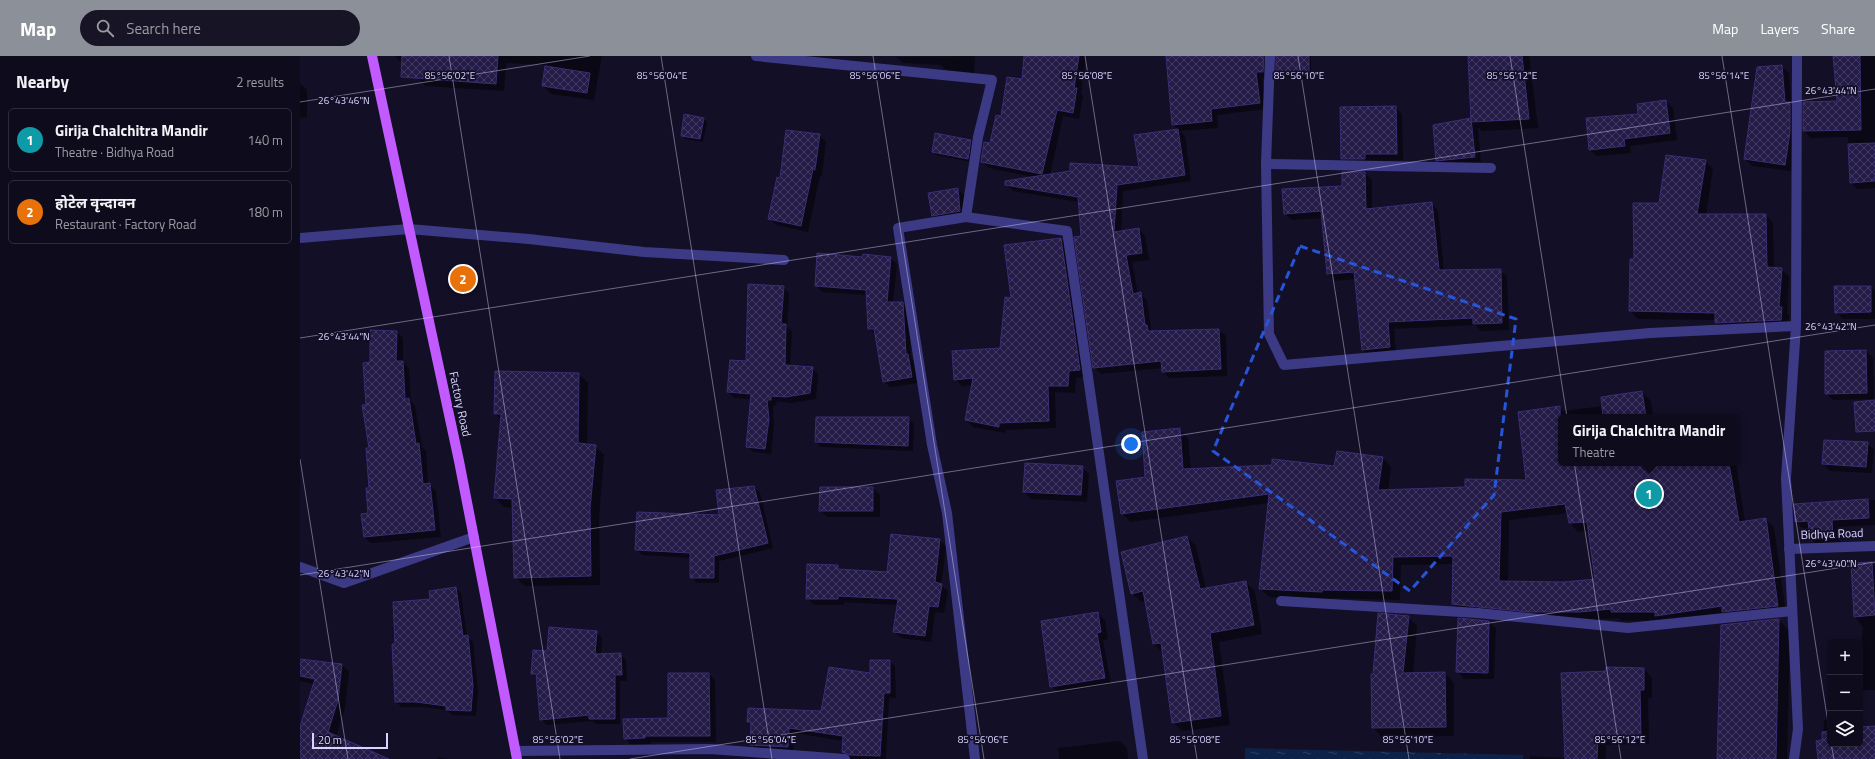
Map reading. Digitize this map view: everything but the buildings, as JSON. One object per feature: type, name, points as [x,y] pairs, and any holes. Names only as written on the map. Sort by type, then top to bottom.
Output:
[{"type":"main road","name":"Factory Road","points":[[372,56],[474,537],[517,755]]},
{"type":"street","points":[[756,56],[992,80],[978,137],[966,217]]},
{"type":"street","points":[[1270,56],[1266,164],[1270,334],[1284,365],[1650,333],[1796,326]]},
{"type":"street","points":[[1794,759],[1798,729],[1786,478],[1796,326],[1797,56]]},
{"type":"street","points":[[1266,164],[1491,168]]},
{"type":"street","points":[[975,759],[948,513],[932,445],[898,228],[966,217],[1067,231],[1143,759]]},
{"type":"street","points":[[300,238],[409,229],[529,239],[644,252],[784,260]]},
{"type":"street","points":[[300,567],[344,583],[474,537]]},
{"type":"street","name":"Bidhya Road","points":[[1789,549],[1875,546]]},
{"type":"street","points":[[1281,601],[1478,613],[1628,628],[1792,612]]},
{"type":"street","points":[[517,755],[710,749],[845,759]]},
{"type":"highlighted area","points":[[1300,246],[1516,319],[1494,495],[1410,591],[1213,451]]},
{"type":"water","points":[[1245,748],[1523,755],[1523,759],[1245,759]]},
{"type":"place","name":"होटेल वृन्दावन","points":[[463,279]]},
{"type":"place","name":"Girija Chalchitra Mandir","points":[[1649,494]]}]
